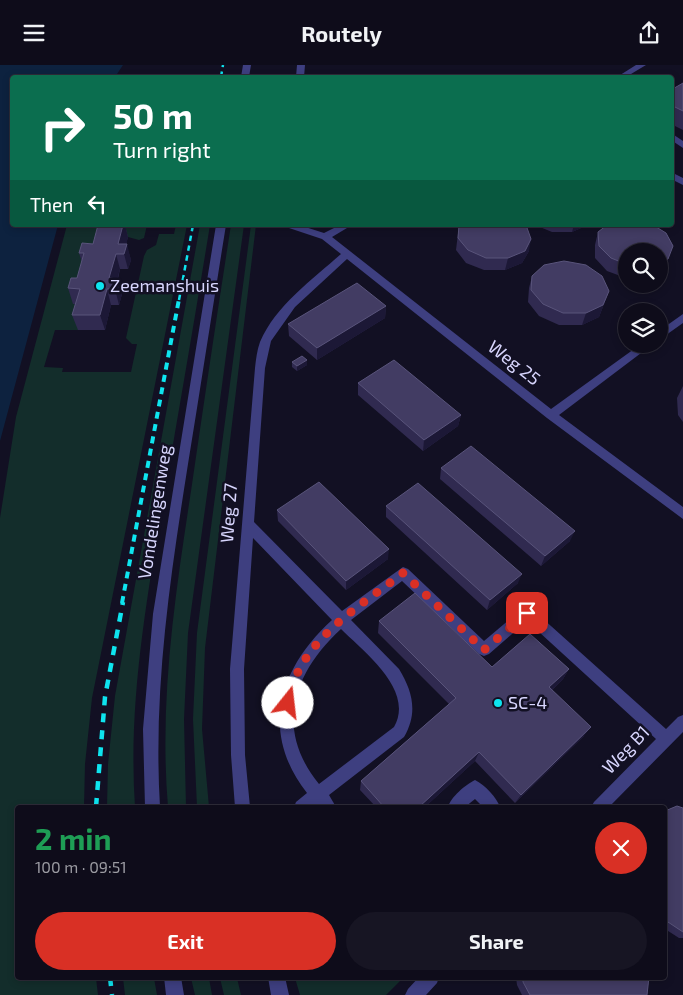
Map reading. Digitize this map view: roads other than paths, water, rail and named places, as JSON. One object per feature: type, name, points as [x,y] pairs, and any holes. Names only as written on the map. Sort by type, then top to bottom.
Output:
[{"type":"street","points":[[624,75],[642,65]]},
{"type":"street","name":"Vondelingenweg","points":[[152,805],[149,739],[155,644],[221,227]]},
{"type":"street","name":"Weg 25","points":[[295,227],[325,237],[551,415],[683,514]]},
{"type":"street","points":[[325,237],[344,227]]},
{"type":"street","name":"Weg 27","points":[[242,805],[238,755],[237,669],[260,368],[265,343],[274,326],[287,311],[347,254]]},
{"type":"street","points":[[668,329],[683,318]]},
{"type":"street","points":[[551,415],[636,353]]},
{"type":"street","points":[[248,524],[394,674],[404,694],[405,724],[399,732],[304,805]]},
{"type":"street","points":[[327,805],[300,771],[288,743],[286,715],[290,690],[300,666],[326,632],[403,573],[484,650],[527,613],[666,739]]},
{"type":"street","name":"Weg B1","points":[[600,805],[683,721]]},
{"type":"street","points":[[457,805],[475,788],[491,805]]},
{"type":"street","points":[[172,980],[175,995]]},
{"type":"street","points":[[277,980],[280,995]]},
{"type":"street","points":[[414,995],[428,980]]},
{"type":"water","points":[[0,65],[123,65],[116,75],[10,75],[10,227],[57,227],[0,441]]},
{"type":"railway","points":[[221,75],[223,65]]},
{"type":"railway","points":[[179,300],[193,227]]},
{"type":"railway","points":[[122,603],[179,299]]},
{"type":"railway","points":[[96,805],[105,697],[123,602]]},
{"type":"railway","points":[[110,980],[112,995]]},
{"type":"place","name":"Zeemanshuis","points":[[100,286]]},
{"type":"place","name":"SC-4","points":[[498,703]]}]
